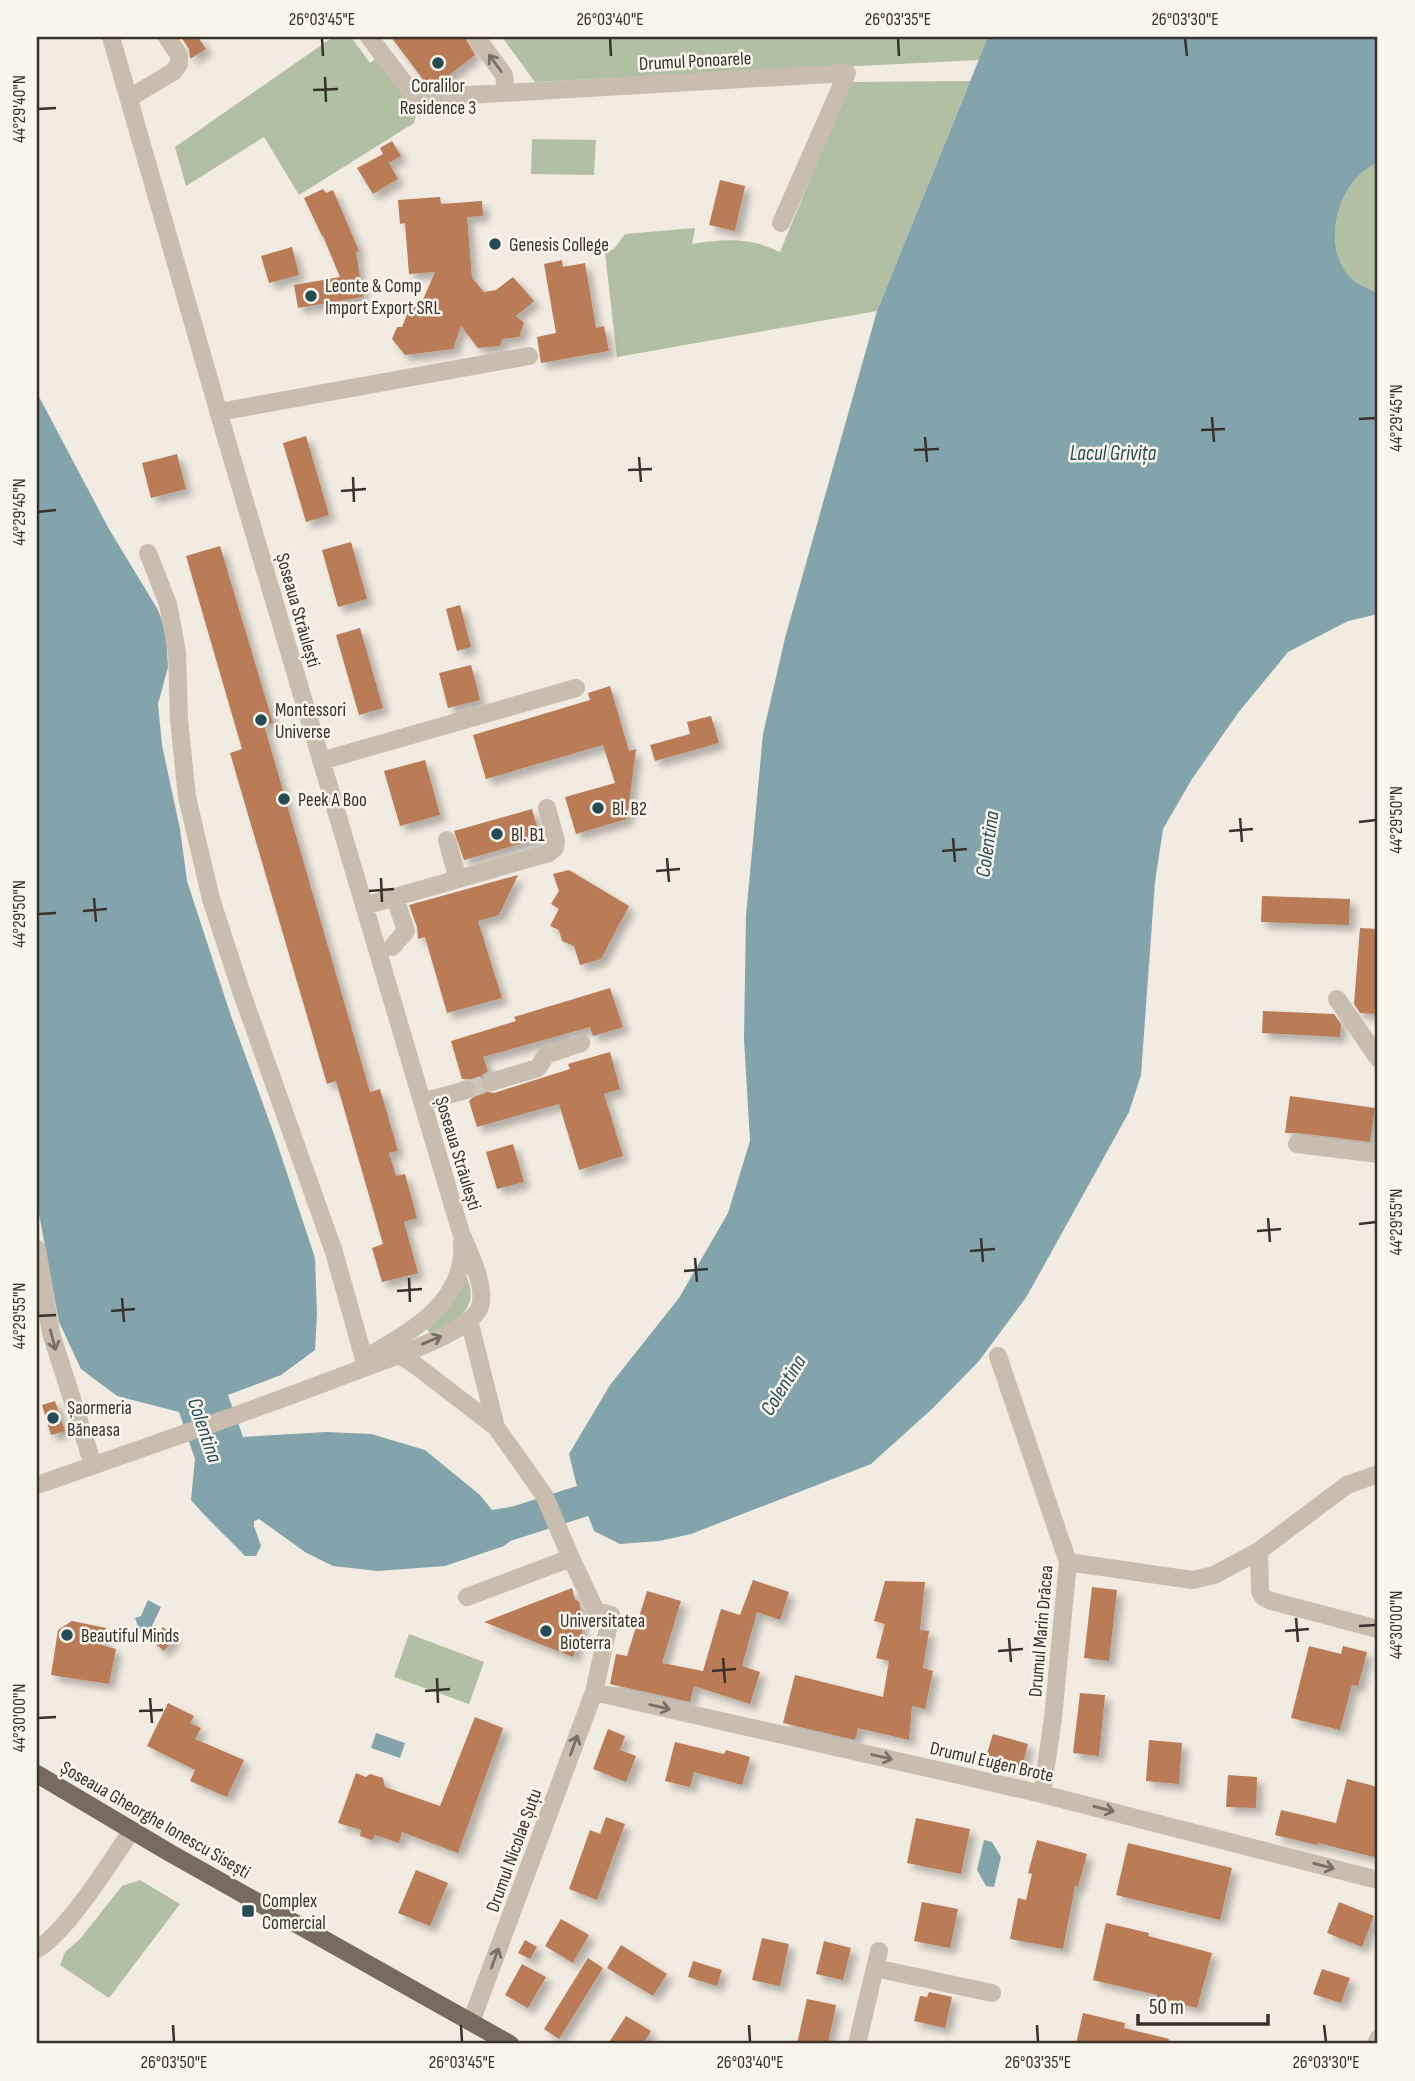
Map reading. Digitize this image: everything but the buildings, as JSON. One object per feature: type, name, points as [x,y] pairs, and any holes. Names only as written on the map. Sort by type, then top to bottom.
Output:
[{"type":"main road","name":"Șoseaua Gheorghe Ionescu Sisești","points":[[37,1774],[510,2044]]},
{"type":"street","name":"Șoseaua Străulești","points":[[111,37],[461,1233]]},
{"type":"street","points":[[129,98],[173,72],[179,64],[178,55],[167,37]]},
{"type":"street","name":"Drumul Ponoarele","points":[[369,37],[416,98],[506,92],[662,91],[847,73],[781,223]]},
{"type":"street","points":[[476,37],[504,75],[506,92]]},
{"type":"street","points":[[219,412],[529,356]]},
{"type":"street","points":[[148,553],[169,604],[177,652],[187,797],[211,898],[240,991],[334,1252],[364,1359]]},
{"type":"street","points":[[321,761],[576,688]]},
{"type":"street","points":[[364,906],[549,853],[555,848],[556,841],[547,808]]},
{"type":"street","points":[[447,840],[458,879]]},
{"type":"street","points":[[392,947],[406,931],[398,907]]},
{"type":"street","points":[[1338,999],[1378,1058]]},
{"type":"street","points":[[491,1082],[538,1068],[546,1055],[581,1043]]},
{"type":"street","points":[[422,1102],[466,1090]]},
{"type":"street","points":[[1297,1144],[1378,1154]]},
{"type":"street","points":[[323,1383],[429,1318],[454,1285],[461,1268],[461,1233]]},
{"type":"street","points":[[37,1485],[263,1406],[455,1330],[479,1310],[481,1291],[461,1233]]},
{"type":"street","points":[[37,1249],[51,1333],[93,1465]]},
{"type":"street","points":[[469,1320],[496,1427]]},
{"type":"street","points":[[398,1354],[496,1427],[544,1495],[571,1558],[467,1597]]},
{"type":"street","name":"Drumul Marin Drăcea","points":[[998,1356],[1068,1562],[1053,1718],[1042,1794]]},
{"type":"street","points":[[1068,1562],[1192,1580],[1214,1575],[1259,1551],[1347,1485],[1378,1474]]},
{"type":"street","points":[[1259,1551],[1260,1591],[1263,1597],[1378,1629]]},
{"type":"street","name":"Drumul Nicolae Șuțu","points":[[471,2022],[594,1692],[611,1615],[596,1611],[571,1558]]},
{"type":"street","name":"Drumul Eugen Brote","points":[[594,1692],[1042,1794],[1378,1880]]},
{"type":"street","points":[[37,1949],[47,1944],[62,1927],[132,1830]]},
{"type":"street","points":[[857,2044],[877,1960],[992,1993]]},
{"type":"street","points":[[1376,2044],[1378,2039]]},
{"type":"green space","points":[[333,37],[351,37],[370,63],[377,58],[417,110],[414,123],[299,195],[264,137],[186,186],[175,147]]},
{"type":"green space","points":[[502,37],[988,37],[979,60],[535,82]]},
{"type":"green space","points":[[970,81],[877,311],[617,357],[605,253],[614,249],[625,234],[695,228],[692,244],[737,241],[758,244],[780,252],[850,82]]},
{"type":"green space","points":[[532,139],[596,140],[594,175],[531,174]]},
{"type":"green space","points":[[1378,163],[1378,293],[1350,277],[1341,264],[1335,231],[1344,197],[1364,171]]},
{"type":"green space","points":[[466,1276],[471,1297],[468,1306],[457,1319],[430,1334],[426,1327],[458,1291]]},
{"type":"green space","points":[[409,1634],[484,1662],[469,1704],[394,1677]]},
{"type":"green space","points":[[140,1880],[180,1904],[109,1998],[60,1965],[65,1952],[80,1939],[122,1886]]},
{"type":"water","name":"Lacul Grivița","points":[[988,37],[1378,37],[1378,163],[1364,171],[1344,197],[1335,231],[1341,264],[1350,277],[1378,293],[1378,614],[1348,621],[1288,652],[1238,713],[1192,779],[1163,829],[1155,882],[1141,1075],[1129,1112],[1027,1296],[979,1361],[933,1408],[871,1464],[691,1534],[659,1541],[620,1544],[594,1531],[576,1483],[569,1454],[610,1385],[679,1298],[728,1213],[750,1141],[744,1039],[746,916],[763,734],[785,638],[877,311]]},
{"type":"water","points":[[37,393],[109,529],[158,610],[166,632],[168,667],[158,704],[162,745],[180,829],[187,881],[315,1258],[315,1350],[281,1375],[228,1395],[243,1437],[326,1432],[371,1434],[425,1450],[480,1495],[492,1510],[528,1504],[532,1524],[504,1546],[445,1566],[378,1571],[333,1566],[305,1552],[259,1519],[254,1521],[254,1526],[261,1546],[256,1556],[245,1556],[191,1500],[195,1459],[179,1412],[117,1396],[81,1369],[59,1322],[37,1203]]},
{"type":"water","points":[[148,1600],[161,1607],[151,1628],[140,1632],[135,1618],[141,1616]]},
{"type":"water","points":[[376,1733],[405,1743],[400,1758],[371,1748]]},
{"type":"water","points":[[984,1840],[992,1842],[1001,1857],[994,1887],[986,1886],[977,1870]]},
{"type":"waterway","name":"Colentina","points":[[489,1531],[623,1488]]},
{"type":"tunnel","points":[[466,1090],[491,1082]]},
{"type":"place","name":"Coralilor Residence 3","points":[[438,63]]},
{"type":"place","name":"Genesis College","points":[[495,244]]},
{"type":"place","name":"Leonte & Comp Import Export SRL","points":[[311,296]]},
{"type":"place","name":"Montessori Universe","points":[[261,720]]},
{"type":"place","name":"Peek A Boo","points":[[284,799]]},
{"type":"place","name":"Bl. B2","points":[[598,808]]},
{"type":"place","name":"Bl. B1","points":[[497,834]]},
{"type":"place","name":"Șaormeria Băneasa","points":[[53,1418]]},
{"type":"place","name":"Universitatea Bioterra","points":[[546,1631]]},
{"type":"place","name":"Beautiful Minds","points":[[67,1635]]},
{"type":"place","name":"Complex Comercial","points":[[248,1911]]}]
